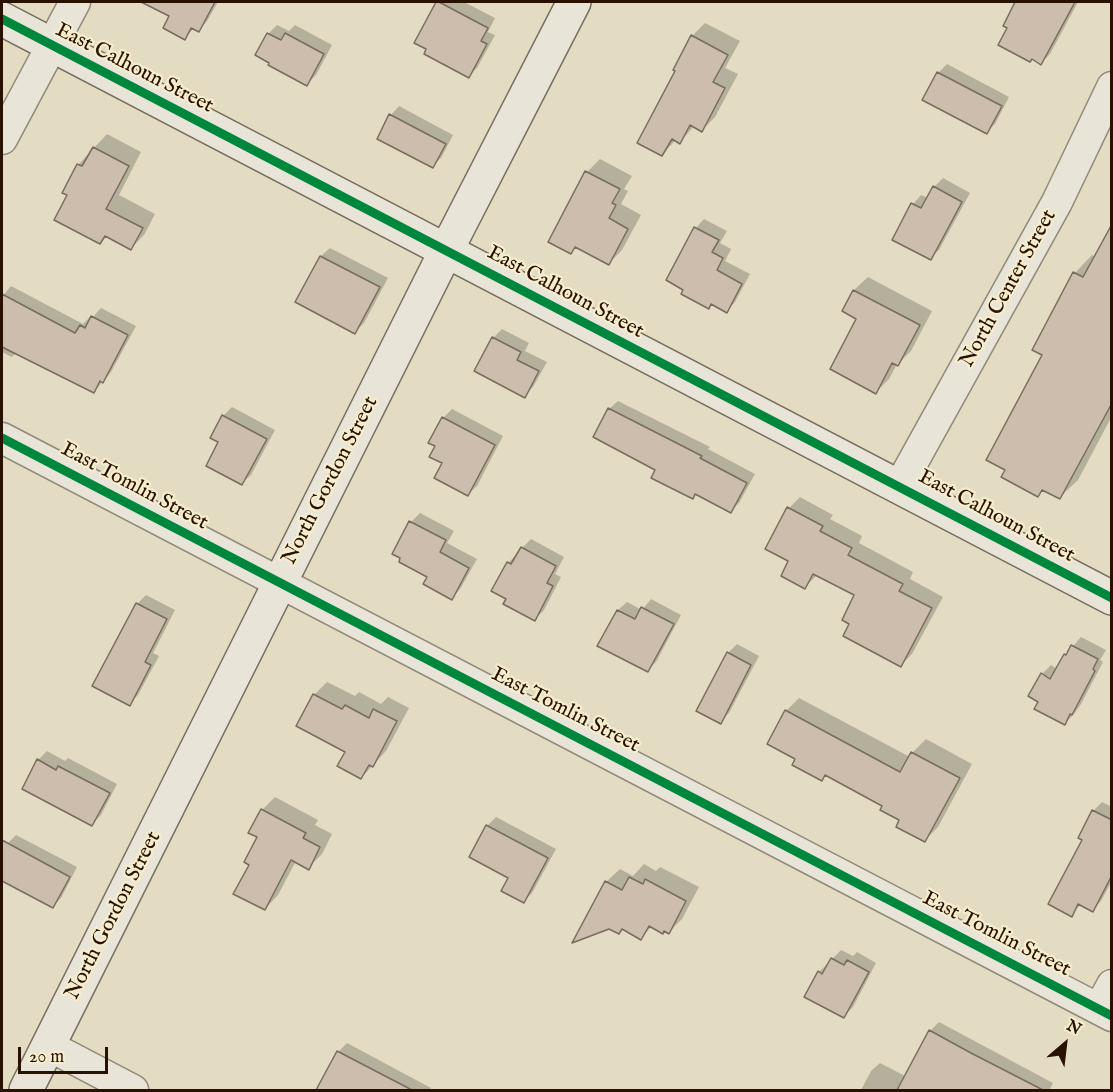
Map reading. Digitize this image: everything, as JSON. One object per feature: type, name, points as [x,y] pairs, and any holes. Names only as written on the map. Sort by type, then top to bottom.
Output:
[{"type":"street","points":[[2,140],[75,2]]},
{"type":"street","name":"North Gordon Street","points":[[26,1090],[446,251],[574,2]]},
{"type":"street","name":"East Calhoun Street","points":[[2,20],[1112,598]]},
{"type":"street","name":"North Center Street","points":[[899,488],[1057,202],[1112,87]]},
{"type":"street","name":"East Tomlin Street","points":[[2,438],[280,584],[1107,1003]]},
{"type":"street","points":[[49,1046],[134,1090]]},
{"type":"building","points":[[141,2],[215,2],[199,32],[191,28],[185,40],[163,28],[169,16]]},
{"type":"building","points":[[436,2],[488,28],[481,41],[487,44],[469,78],[424,54],[426,49],[414,43]]},
{"type":"building","points":[[1015,2],[1075,2],[1041,65],[1032,59],[1030,62],[998,45],[1007,28],[1003,26]]},
{"type":"building","points":[[267,33],[281,40],[285,33],[324,54],[307,86],[268,65],[269,63],[255,55]]},
{"type":"building","points":[[691,35],[728,55],[713,82],[725,88],[702,132],[690,125],[680,144],[672,139],[662,156],[637,143]]},
{"type":"building","points":[[937,72],[1002,106],[987,134],[922,100]]},
{"type":"building","points":[[389,114],[446,144],[433,168],[377,139]]},
{"type":"building","points":[[93,147],[129,166],[106,209],[143,228],[131,250],[105,236],[100,244],[54,220],[67,195],[62,193],[77,164],[82,166]]},
{"type":"building","points":[[585,171],[620,189],[612,203],[616,205],[609,218],[628,229],[609,265],[575,247],[571,254],[548,242]]},
{"type":"building","points":[[933,186],[962,202],[931,260],[892,240],[911,203],[921,208]]},
{"type":"building","points":[[1112,224],[1112,403],[1060,499],[1042,490],[1038,497],[1001,477],[1005,470],[986,460],[1042,355],[1032,350],[1073,272],[1083,277]]},
{"type":"building","points":[[694,227],[719,240],[712,252],[723,258],[717,270],[742,284],[727,313],[711,304],[709,309],[681,294],[683,290],[666,280]]},
{"type":"building","points":[[320,256],[380,287],[355,334],[295,302]]},
{"type":"building","points":[[853,290],[920,325],[898,366],[892,363],[876,394],[830,369],[856,319],[842,311]]},
{"type":"building","points":[[2,294],[75,333],[80,325],[85,328],[91,316],[128,335],[103,383],[100,381],[94,393],[2,347]]},
{"type":"building","points":[[492,337],[521,352],[517,360],[539,371],[525,398],[474,371]]},
{"type":"building","points":[[608,408],[702,456],[700,458],[747,483],[731,513],[695,494],[693,499],[651,478],[655,470],[593,437]]},
{"type":"building","points":[[222,415],[267,439],[242,485],[206,466],[218,442],[210,438]]},
{"type":"building","points":[[442,417],[495,445],[468,496],[434,478],[442,463],[429,457],[435,446],[428,443]]},
{"type":"building","points":[[787,507],[823,526],[820,531],[852,548],[848,555],[903,584],[899,591],[932,608],[901,667],[843,636],[849,624],[842,620],[854,595],[813,574],[805,589],[781,576],[788,561],[765,549]]},
{"type":"building","points":[[409,521],[446,540],[440,552],[469,568],[452,600],[423,584],[427,577],[399,562],[400,558],[392,554]]},
{"type":"building","points":[[521,547],[556,566],[547,583],[553,586],[535,621],[503,604],[506,599],[491,591],[507,562],[511,564]]},
{"type":"building","points":[[136,603],[167,619],[145,662],[151,665],[130,706],[92,686]]},
{"type":"building","points":[[641,607],[674,624],[648,672],[597,646],[617,610],[635,619]]},
{"type":"building","points":[[1071,645],[1098,659],[1093,669],[1095,671],[1065,725],[1034,709],[1038,702],[1028,696],[1041,673],[1050,679]]},
{"type":"building","points":[[727,652],[751,665],[721,724],[696,711]]},
{"type":"building","points":[[313,694],[342,709],[345,705],[369,718],[373,709],[397,721],[373,767],[369,765],[361,779],[337,766],[345,752],[296,726]]},
{"type":"building","points":[[785,710],[900,772],[911,752],[960,778],[925,842],[896,827],[899,820],[880,810],[882,806],[825,775],[822,781],[792,765],[795,759],[767,744]]},
{"type":"building","points":[[37,759],[56,770],[58,766],[110,793],[92,826],[22,789]]},
{"type":"building","points":[[261,809],[306,833],[303,838],[320,847],[309,870],[291,860],[265,910],[233,894],[249,865],[244,862],[257,837],[248,833]]},
{"type":"building","points":[[1092,810],[1112,820],[1112,875],[1093,912],[1078,904],[1072,917],[1048,904],[1082,840],[1078,838]]},
{"type":"building","points":[[486,825],[548,858],[524,903],[501,891],[508,878],[469,857]]},
{"type":"building","points":[[2,840],[70,877],[53,908],[2,881]]},
{"type":"building","points":[[629,877],[643,884],[645,879],[686,901],[669,934],[664,931],[663,934],[649,926],[641,940],[622,929],[619,934],[609,929],[572,943],[605,881],[622,890]]},
{"type":"building","points":[[831,958],[844,965],[847,960],[869,972],[844,1018],[804,997],[818,971],[822,974]]},
{"type":"building","points":[[929,1030],[971,1053],[1043,1090],[897,1090]]},
{"type":"building","points":[[337,1051],[412,1090],[316,1090]]},
{"type":"cycle path","points":[[2,19],[1112,598]]},
{"type":"cycle path","points":[[2,438],[1112,1016]]}]
